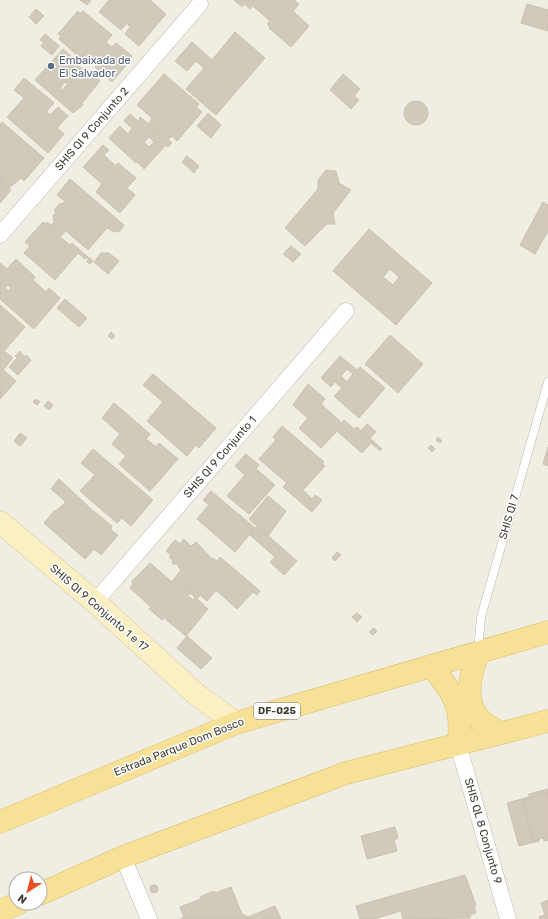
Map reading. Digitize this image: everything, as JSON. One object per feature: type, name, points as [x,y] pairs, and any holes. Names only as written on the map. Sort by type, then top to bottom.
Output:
[{"type":"main road","name":"Estrada Parque Dom Bosco","points":[[0,822],[206,734],[236,723],[548,632]]},
{"type":"main road","points":[[478,653],[470,681],[471,702],[477,717],[499,732]]},
{"type":"main road","points":[[431,666],[450,689],[455,700],[460,723],[458,744]]},
{"type":"main road","points":[[48,890],[123,857],[346,773],[499,732],[548,721]]},
{"type":"street","name":"SHIS QI 9 Conjunto 2","points":[[0,235],[200,4]]},
{"type":"street","name":"SHIS QI 9 Conjunto 1","points":[[95,602],[346,311]]},
{"type":"street","name":"SHIS QI 9 Conjunto 1 e 17","points":[[0,522],[95,602],[197,695],[236,723]]},
{"type":"street","name":"SHIS QI 9 Conjunto 1 e 17","points":[[197,695],[204,712],[206,734]]},
{"type":"street","name":"SHIS QL 8 Conjunto 9","points":[[458,744],[508,919]]},
{"type":"street","points":[[123,857],[149,919]]},
{"type":"lane","name":"SHIS QI 7","points":[[478,653],[481,617],[548,382]]},
{"type":"building","points":[[80,0],[91,0],[87,5]]},
{"type":"building","points":[[109,0],[150,0],[166,14],[139,46],[125,34],[130,27],[127,23],[121,30],[99,12]]},
{"type":"building","points":[[234,0],[294,0],[299,4],[293,11],[309,26],[291,47],[269,28],[270,27],[267,24],[270,21],[253,6],[250,9],[244,4],[242,7]]},
{"type":"building","points":[[527,4],[548,10],[548,31],[521,23]]},
{"type":"building","points":[[36,9],[44,16],[36,24],[29,17]]},
{"type":"building","points":[[78,11],[80,14],[83,11],[112,35],[106,42],[112,47],[116,43],[132,56],[128,61],[129,62],[112,82],[95,67],[99,62],[96,59],[93,57],[87,64],[59,39],[61,36],[58,34]]},
{"type":"building","points":[[235,32],[265,58],[216,115],[186,89],[204,68],[196,61],[187,71],[175,61],[192,42],[212,60]]},
{"type":"building","points":[[45,34],[59,46],[52,55],[41,46],[44,42],[40,40]]},
{"type":"building","points":[[63,49],[71,56],[69,58],[83,70],[85,68],[100,81],[82,103],[83,105],[73,113],[35,80]],"holes":[[[65,82],[68,84],[62,90],[60,88]]]},
{"type":"building","points":[[164,74],[199,104],[196,107],[202,112],[177,141],[172,136],[168,140],[149,123],[152,118],[137,105]]},
{"type":"building","points":[[343,74],[360,89],[354,96],[359,100],[351,109],[330,90]]},
{"type":"building","points":[[24,78],[54,103],[46,112],[50,115],[58,107],[68,116],[57,128],[64,134],[48,153],[7,117],[24,98],[14,90]]},
{"type":"building","points":[[416,101],[424,105],[428,113],[424,121],[416,125],[408,121],[404,113],[408,105]]},
{"type":"building","points":[[208,113],[221,125],[211,138],[197,126]]},
{"type":"building","points":[[130,114],[139,122],[140,117],[172,143],[168,147],[166,145],[144,169],[109,138],[120,126],[128,134],[132,128],[124,121]],"holes":[[[149,137],[154,142],[149,147],[144,142]]]},
{"type":"building","points":[[2,122],[44,158],[24,181],[21,178],[9,188],[0,181],[0,125]]},
{"type":"building","points":[[103,145],[109,150],[104,155],[116,166],[118,163],[136,178],[127,188],[135,195],[120,213],[96,192],[102,184],[83,167]]},
{"type":"building","points":[[187,156],[199,166],[194,173],[182,162]]},
{"type":"building","points":[[326,170],[336,171],[339,183],[351,190],[333,213],[335,224],[327,224],[305,246],[285,228],[318,189],[318,180]]},
{"type":"building","points":[[70,179],[124,225],[120,231],[114,232],[107,228],[88,250],[66,231],[62,235],[51,225],[54,222],[53,216],[56,212],[54,210],[60,203],[62,204],[65,201],[57,195]]},
{"type":"building","points":[[1,182],[11,190],[0,203],[0,183]]},
{"type":"building","points":[[543,202],[548,205],[548,231],[535,254],[520,245]]},
{"type":"building","points":[[43,222],[45,224],[47,222],[62,235],[60,237],[70,245],[72,243],[88,257],[85,259],[78,253],[55,280],[24,253],[30,246],[25,242]]},
{"type":"building","points":[[369,229],[432,283],[396,325],[333,271]],"holes":[[[390,269],[399,277],[393,285],[383,277]]]},
{"type":"building","points":[[291,246],[301,254],[293,262],[283,254]]},
{"type":"building","points":[[101,253],[109,253],[119,261],[108,274],[94,262]]},
{"type":"building","points":[[89,257],[93,261],[90,264],[87,262]]},
{"type":"building","points":[[16,259],[35,277],[33,280],[46,292],[49,288],[60,298],[34,329],[0,299],[0,263],[7,269]],"holes":[[[8,285],[11,288],[9,291],[5,288]]]},
{"type":"building","points":[[65,299],[87,318],[79,327],[57,308]]},
{"type":"building","points":[[0,305],[25,327],[4,351],[12,357],[12,359],[3,370],[0,367]]},
{"type":"building","points":[[111,332],[115,336],[112,339],[108,336]]},
{"type":"building","points":[[390,335],[423,364],[398,393],[365,364]]},
{"type":"building","points":[[20,351],[24,357],[26,355],[31,360],[18,375],[9,367],[17,358],[15,356]]},
{"type":"building","points":[[340,356],[357,370],[360,367],[385,388],[359,418],[334,396],[342,388],[335,382],[331,387],[321,378]],"holes":[[[347,369],[353,374],[347,382],[341,376]]]},
{"type":"building","points":[[0,367],[16,381],[0,399]]},
{"type":"building","points":[[153,374],[216,428],[199,448],[196,445],[187,456],[147,421],[163,402],[143,385]]},
{"type":"building","points":[[308,384],[325,399],[321,404],[342,423],[344,420],[354,429],[357,427],[382,449],[380,451],[371,443],[362,453],[337,431],[321,448],[299,428],[308,418],[293,405]]},
{"type":"building","points":[[36,399],[40,402],[37,405],[33,402]]},
{"type":"building","points":[[48,401],[53,405],[49,410],[44,406]]},
{"type":"building","points":[[114,403],[150,434],[146,439],[156,447],[159,443],[178,459],[150,491],[119,464],[126,456],[112,444],[120,434],[102,418]]},
{"type":"building","points":[[367,424],[376,432],[370,438],[361,431]]},
{"type":"building","points":[[282,426],[324,462],[322,464],[325,466],[303,490],[312,499],[315,495],[322,500],[312,512],[283,487],[287,483],[259,459],[276,440],[273,437]]},
{"type":"building","points":[[20,433],[27,438],[20,446],[14,441]]},
{"type":"building","points":[[438,437],[442,441],[440,443],[436,440]]},
{"type":"building","points":[[431,445],[435,449],[432,452],[428,448]]},
{"type":"building","points":[[548,447],[548,466],[543,464]]},
{"type":"building","points":[[93,449],[153,500],[131,526],[122,518],[117,523],[80,491],[95,475],[81,463]]},
{"type":"building","points":[[246,454],[259,465],[256,469],[275,485],[249,514],[227,496],[245,475],[235,466]]},
{"type":"building","points":[[59,479],[112,526],[111,530],[118,535],[101,555],[94,549],[85,559],[44,523],[55,510],[56,511],[65,503],[64,500],[51,489]]},
{"type":"building","points":[[211,491],[255,528],[235,552],[197,519],[209,505],[203,500]]},
{"type":"building","points":[[268,496],[286,511],[268,536],[249,519]]},
{"type":"building","points":[[257,526],[297,561],[284,575],[270,562],[275,557],[250,535]]},
{"type":"building","points":[[184,539],[191,546],[196,542],[212,559],[213,558],[217,561],[220,557],[260,591],[257,595],[253,592],[237,609],[216,590],[207,601],[200,595],[197,599],[174,579],[181,570],[176,563],[174,565],[172,562],[173,560],[169,557],[171,555],[166,551],[175,540],[180,544]]},
{"type":"building","points":[[337,552],[341,555],[335,561],[332,558]]},
{"type":"building","points":[[150,563],[172,582],[174,579],[190,593],[188,596],[193,600],[195,597],[208,609],[186,636],[164,618],[162,620],[149,609],[151,607],[130,588],[133,584],[131,582]]},
{"type":"building","points":[[357,613],[362,617],[357,622],[352,617]]},
{"type":"building","points":[[374,628],[377,631],[373,635],[369,632]]},
{"type":"building","points":[[187,636],[212,658],[201,669],[177,648]]},
{"type":"building","points":[[548,789],[548,840],[544,841],[542,836],[538,837],[539,841],[519,846],[507,803],[529,797],[529,794]]},
{"type":"building","points":[[548,792],[548,836],[534,841],[522,800]]},
{"type":"building","points":[[395,827],[398,838],[394,840],[397,851],[367,859],[361,836]]},
{"type":"building","points":[[465,875],[476,905],[474,906],[476,913],[470,915],[470,918],[403,919],[401,911],[374,919],[360,919],[356,906]]},
{"type":"building","points":[[152,885],[156,885],[158,889],[156,893],[152,893],[150,891],[150,887]]},
{"type":"building","points":[[231,887],[242,914],[248,917],[275,906],[281,919],[180,919],[184,917],[180,907],[201,899],[200,897],[214,891],[215,893]]},
{"type":"building","points":[[548,900],[548,919],[540,919],[539,917],[545,915],[541,903]]},
{"type":"place","name":"Embaixada de El Salvador","points":[[51,66]]}]
